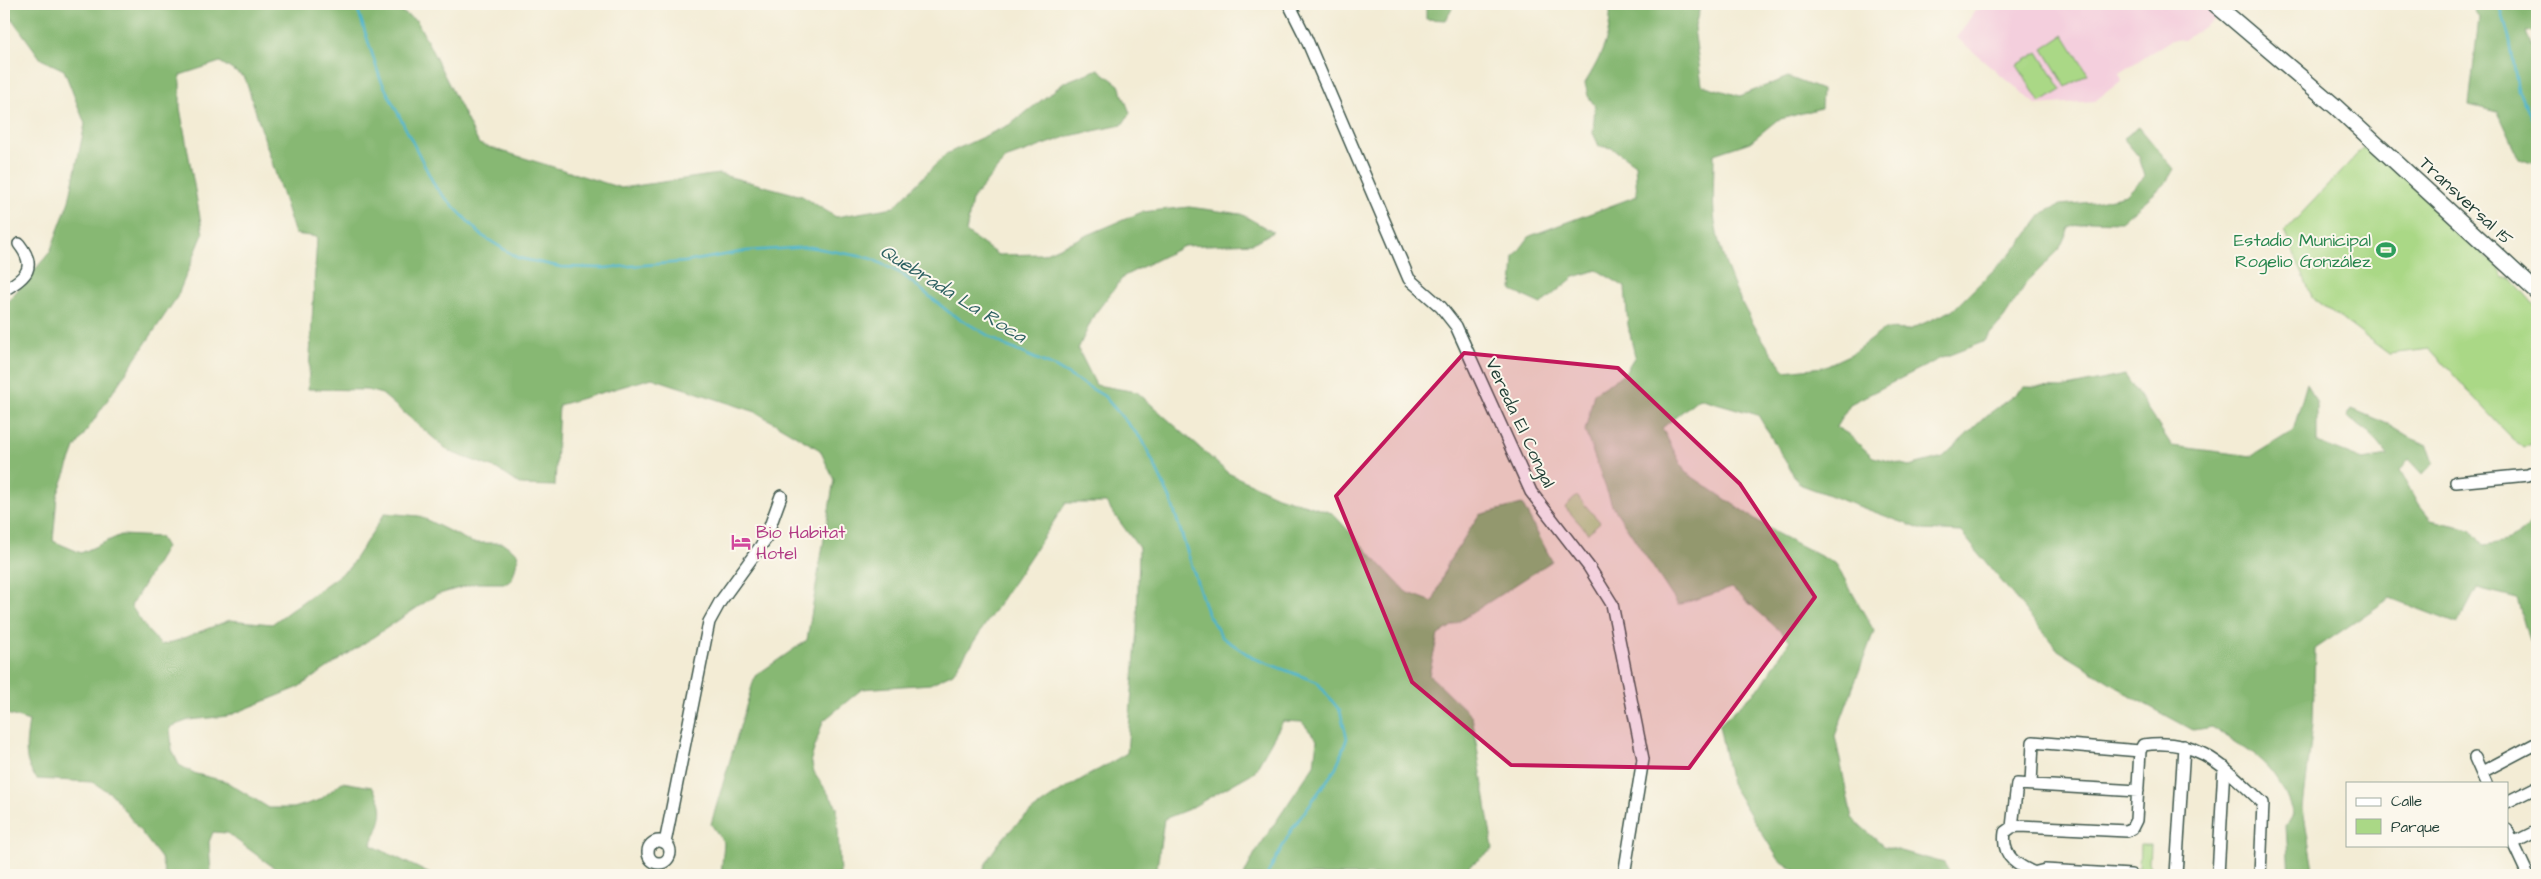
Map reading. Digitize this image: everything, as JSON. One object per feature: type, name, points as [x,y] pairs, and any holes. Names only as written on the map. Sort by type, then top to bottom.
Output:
[{"type":"main road","name":"Transversal 15","points":[[2215,4],[2231,15],[2370,137],[2537,292]]},
{"type":"street","name":"Vereda El Congal","points":[[1289,4],[1306,38],[1409,279],[1441,307],[1456,326],[1531,492],[1589,567],[1612,604],[1643,759],[1624,875]]},
{"type":"street","points":[[4,290],[26,274],[29,265],[28,255],[19,244]]},
{"type":"street","points":[[2456,482],[2528,475],[2537,471]]},
{"type":"street","points":[[665,843],[709,622],[720,602],[765,540],[781,496]]},
{"type":"street","points":[[2031,784],[2033,742],[2140,750]]},
{"type":"street","points":[[2475,758],[2484,777],[2537,743]]},
{"type":"street","points":[[2131,875],[2045,870],[2037,874],[2022,868],[2012,860],[2006,852],[2005,832],[2012,827],[2127,831],[2132,828],[2136,820],[2140,750],[2143,745],[2184,746],[2209,755],[2263,803],[2260,875]]},
{"type":"street","points":[[2176,875],[2184,746]]},
{"type":"street","points":[[2218,875],[2224,767]]},
{"type":"street","points":[[2012,827],[2015,788],[2018,784],[2138,791]]},
{"type":"street","points":[[2508,802],[2537,787]]},
{"type":"street","points":[[2513,843],[2537,831]]},
{"type":"street","points":[[2508,832],[2528,875]]},
{"type":"street","points":[[658,841],[665,843],[669,848],[670,855],[665,861],[659,863],[650,858],[649,848],[658,841]]},
{"type":"street","points":[[657,875],[659,863]]},
{"type":"street","points":[[2533,875],[2537,873]]},
{"type":"highlighted area","points":[[1464,353],[1618,368],[1740,484],[1815,597],[1689,768],[1511,765],[1412,682],[1336,496]]},
{"type":"shaded area","points":[[1990,4],[2201,4],[2220,16],[2184,40],[2171,40],[2119,73],[2122,80],[2095,101],[2037,105],[1957,38],[1974,12]]},
{"type":"green space","points":[[4,4],[388,4],[417,21],[479,144],[621,188],[719,174],[802,196],[836,217],[894,207],[946,154],[1011,124],[1065,82],[1098,69],[1119,85],[1130,113],[1122,125],[1069,136],[1005,159],[972,200],[966,232],[998,255],[1043,254],[1142,212],[1189,207],[1241,214],[1273,232],[1253,243],[1184,246],[1124,276],[1094,315],[1078,349],[1096,385],[1137,392],[1228,473],[1277,496],[1332,513],[1406,592],[1433,602],[1448,563],[1479,515],[1522,504],[1552,561],[1438,635],[1429,675],[1472,716],[1493,849],[1457,875],[1244,875],[1255,853],[1314,765],[1317,740],[1302,722],[1283,721],[1254,772],[1189,809],[1164,819],[1156,875],[981,875],[992,854],[1006,835],[1024,818],[1043,803],[1127,753],[1137,629],[1139,548],[1106,503],[1066,503],[953,673],[930,684],[862,689],[823,721],[811,759],[814,772],[837,807],[840,875],[721,875],[724,843],[711,824],[755,676],[807,640],[834,480],[820,450],[756,412],[652,378],[559,405],[555,486],[521,485],[497,469],[450,452],[382,394],[367,390],[308,389],[317,237],[295,234],[245,78],[220,62],[180,75],[180,108],[203,234],[177,297],[75,448],[57,496],[53,541],[81,553],[121,535],[160,537],[166,547],[131,606],[148,631],[161,645],[230,620],[272,624],[349,568],[385,513],[419,516],[473,543],[503,543],[517,553],[518,558],[512,579],[507,583],[476,583],[436,595],[297,688],[228,716],[189,720],[170,727],[172,750],[179,765],[196,774],[225,781],[269,808],[294,808],[320,800],[342,782],[372,787],[382,809],[380,822],[371,845],[432,875],[284,875],[227,833],[213,832],[209,842],[211,875],[165,875],[161,858],[112,794],[92,782],[37,779],[29,766],[26,752],[29,721],[4,713],[4,306],[50,252],[69,201],[85,124],[64,70],[41,59],[4,8]]},
{"type":"green space","points":[[1426,4],[1454,4],[1446,20],[1426,19]]},
{"type":"green space","points":[[1610,4],[1701,4],[1694,29],[1702,85],[1740,96],[1788,77],[1822,90],[1821,108],[1777,120],[1750,142],[1714,154],[1714,215],[1719,244],[1725,263],[1741,301],[1761,337],[1785,371],[1823,367],[1851,354],[1885,329],[1909,330],[1953,310],[2021,243],[2043,213],[2060,205],[2094,202],[2126,195],[2145,176],[2139,157],[2123,138],[2139,127],[2174,169],[2165,184],[2121,222],[2088,221],[2069,228],[2059,250],[2027,282],[2004,318],[1983,342],[1939,359],[1850,404],[1836,427],[1848,434],[1873,457],[1909,466],[1943,457],[1986,416],[2025,387],[2062,388],[2125,375],[2172,446],[2252,456],[2293,431],[2307,383],[2317,404],[2317,442],[2363,460],[2388,456],[2368,432],[2347,417],[2352,409],[2390,425],[2413,439],[2428,445],[2434,462],[2423,474],[2409,459],[2400,471],[2418,504],[2431,520],[2470,529],[2483,545],[2515,537],[2526,528],[2537,513],[2537,651],[2529,641],[2517,598],[2477,588],[2458,624],[2390,598],[2315,649],[2313,724],[2303,808],[2314,875],[2289,875],[2286,826],[2293,814],[2279,783],[2271,771],[2252,753],[2212,727],[2193,730],[2143,703],[2058,650],[1961,532],[1923,530],[1799,484],[1758,415],[1699,398],[1662,428],[1685,472],[1776,533],[1836,564],[1874,631],[1835,736],[1852,818],[1883,846],[1944,863],[1951,875],[1802,875],[1779,860],[1731,784],[1719,725],[1762,685],[1790,640],[1732,588],[1678,605],[1612,505],[1585,431],[1594,393],[1624,374],[1635,356],[1628,325],[1625,287],[1597,270],[1574,277],[1541,304],[1512,291],[1514,257],[1530,236],[1637,196],[1635,164],[1612,148],[1599,146],[1593,133],[1595,106],[1588,96],[1585,83],[1596,64],[1607,36]]},
{"type":"green space","points":[[2471,4],[2537,4],[2537,31],[2526,32],[2537,63],[2537,165],[2520,159],[2498,112],[2469,105],[2479,18]]},
{"type":"green space","points":[[2064,35],[2088,74],[2066,87],[2043,49]]},
{"type":"green space","points":[[2038,52],[2062,90],[2040,103],[2017,65]]},
{"type":"green space","name":"Estadio Municipal Rogelio González","points":[[2363,148],[2377,149],[2499,269],[2504,278],[2511,278],[2537,308],[2537,441],[2523,448],[2487,412],[2430,349],[2389,354],[2312,297],[2285,231]]},
{"type":"green space","points":[[1577,496],[1600,522],[1588,533],[1565,507]]},
{"type":"green space","points":[[2140,845],[2150,845],[2149,863],[2154,871],[2153,874],[2122,873],[2121,868],[2139,869]]},
{"type":"waterway","name":"Quebrada La Roca","points":[[356,4],[380,78],[436,188],[481,235],[518,258],[561,267],[603,268],[685,262],[747,251],[810,247],[870,258],[902,274],[950,313],[1006,346],[1055,367],[1104,396],[1143,441],[1170,498],[1207,613],[1222,637],[1253,658],[1317,682],[1340,711],[1347,738],[1336,768],[1292,829],[1267,875]]},
{"type":"waterway","points":[[2500,4],[2510,41],[2518,90],[2537,129]]},
{"type":"place","name":"Estadio Municipal Rogelio González","points":[[2386,250]]},
{"type":"place","name":"Bio Habitat Hotel","points":[[741,542]]}]
